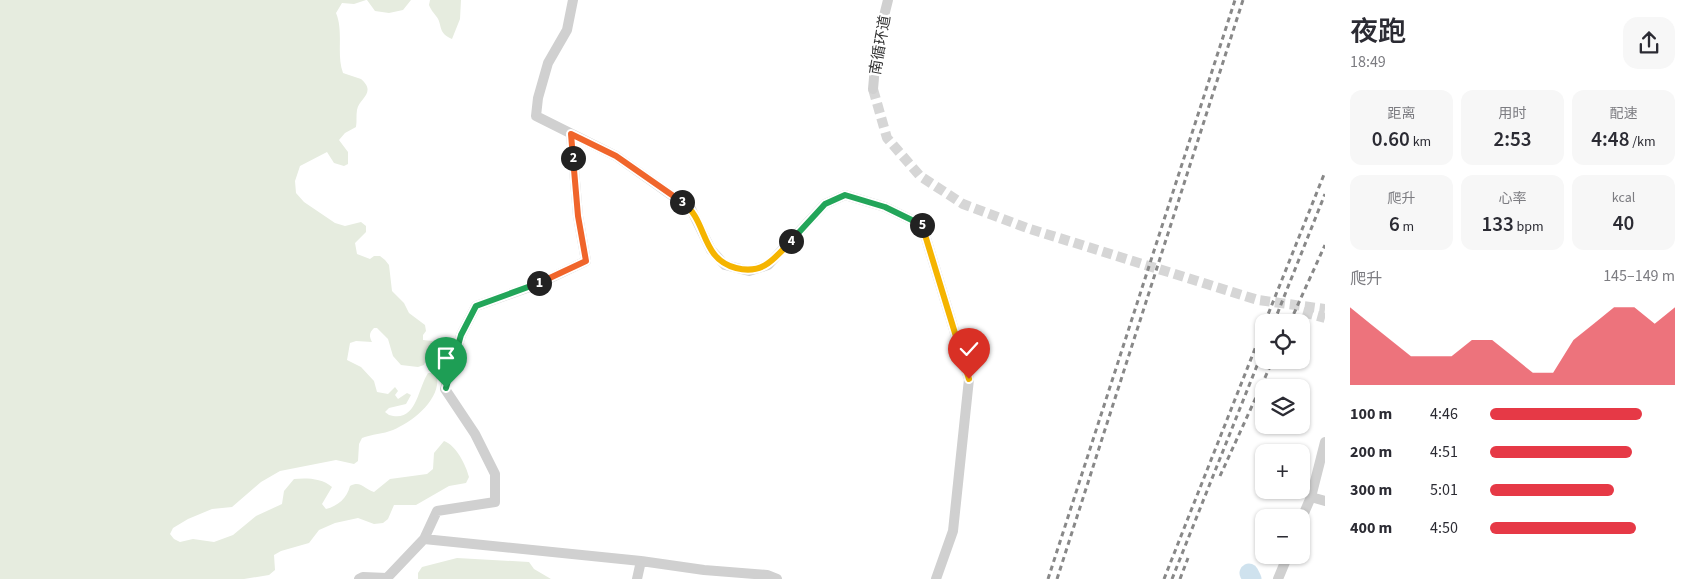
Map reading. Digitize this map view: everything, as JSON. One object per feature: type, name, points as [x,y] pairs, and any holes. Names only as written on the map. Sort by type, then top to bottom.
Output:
[{"type":"street","points":[[574,0],[567,30],[548,64],[538,98],[536,116],[616,156],[691,209],[711,250],[725,265],[749,271],[768,264],[825,204],[845,195],[885,207],[922,225],[969,379],[953,531],[936,579]]},
{"type":"street","name":"南循环道","points":[[872,90],[877,44],[888,0]]},
{"type":"street","points":[[359,579],[363,577],[386,578],[424,539],[437,511],[495,502],[495,474],[475,434],[446,388],[461,335],[476,306],[538,284],[586,261],[578,216],[571,134]]},
{"type":"street","points":[[1306,509],[1311,496],[1325,442]]},
{"type":"street","points":[[1311,496],[1325,501]]},
{"type":"street","points":[[424,539],[641,561],[704,570],[768,575],[777,579]]},
{"type":"street","points":[[637,579],[641,561]]},
{"type":"street","points":[[1278,579],[1284,564]]},
{"type":"shaded area","points":[[0,0],[366,0],[354,4],[342,3],[336,13],[343,73],[361,79],[367,88],[366,95],[358,106],[356,127],[345,133],[339,140],[348,152],[348,164],[344,166],[334,163],[327,152],[300,166],[295,181],[296,193],[304,202],[335,223],[345,226],[361,222],[366,226],[366,232],[355,243],[357,254],[370,259],[374,256],[380,256],[385,260],[389,265],[392,291],[404,303],[409,313],[425,325],[426,331],[423,335],[423,340],[433,341],[424,365],[418,367],[401,365],[393,356],[388,339],[377,328],[371,331],[370,338],[372,342],[356,341],[350,343],[347,360],[361,367],[374,381],[377,392],[388,394],[395,387],[398,391],[395,395],[398,399],[407,393],[411,395],[406,404],[389,408],[385,412],[389,415],[398,416],[411,410],[428,373],[437,376],[437,385],[430,402],[408,422],[393,430],[362,438],[359,444],[358,461],[354,464],[336,460],[280,471],[261,482],[232,507],[212,509],[188,519],[173,528],[170,534],[180,542],[193,539],[214,542],[233,535],[256,516],[282,504],[284,491],[294,479],[319,480],[332,487],[322,504],[326,509],[330,508],[341,501],[347,494],[350,486],[354,484],[360,484],[374,492],[390,479],[427,474],[433,469],[434,453],[444,441],[453,447],[463,461],[469,477],[466,483],[449,486],[416,505],[394,505],[388,519],[383,523],[374,524],[358,518],[335,523],[319,530],[309,543],[281,551],[274,555],[275,570],[269,575],[244,579],[0,579]]},
{"type":"shaded area","points":[[367,0],[411,0],[403,10],[389,13],[375,11]]},
{"type":"shaded area","points":[[430,0],[461,0],[460,19],[452,39],[447,37],[442,31],[438,19],[429,5]]},
{"type":"shaded area","points":[[457,558],[529,562],[534,569],[551,579],[418,579],[418,573],[422,567]]},
{"type":"waterway","points":[[1249,573],[1252,579]]},
{"type":"tunnel","points":[[873,89],[887,138],[920,176],[963,204],[1027,228],[1258,300],[1325,309]]},
{"type":"tunnel","points":[[1303,312],[1325,318]]},
{"type":"railway","points":[[1048,579],[1235,0]]},
{"type":"railway","points":[[1057,579],[1243,0]]},
{"type":"railway","points":[[1268,314],[1325,172]]},
{"type":"railway","points":[[1277,314],[1325,194]]},
{"type":"railway","points":[[1294,314],[1325,245]]},
{"type":"railway","points":[[1164,579],[1255,349]]},
{"type":"railway","points":[[1172,579],[1256,369]]},
{"type":"railway","points":[[1220,476],[1269,369]]},
{"type":"railway","points":[[1180,579],[1188,558]]},
{"type":"route","points":[[446,388],[461,335],[476,306],[538,284],[586,261],[578,216],[571,134],[616,156],[691,209],[711,250],[725,265],[749,271],[768,264],[825,204],[845,195],[885,207],[922,225],[969,379]]}]
